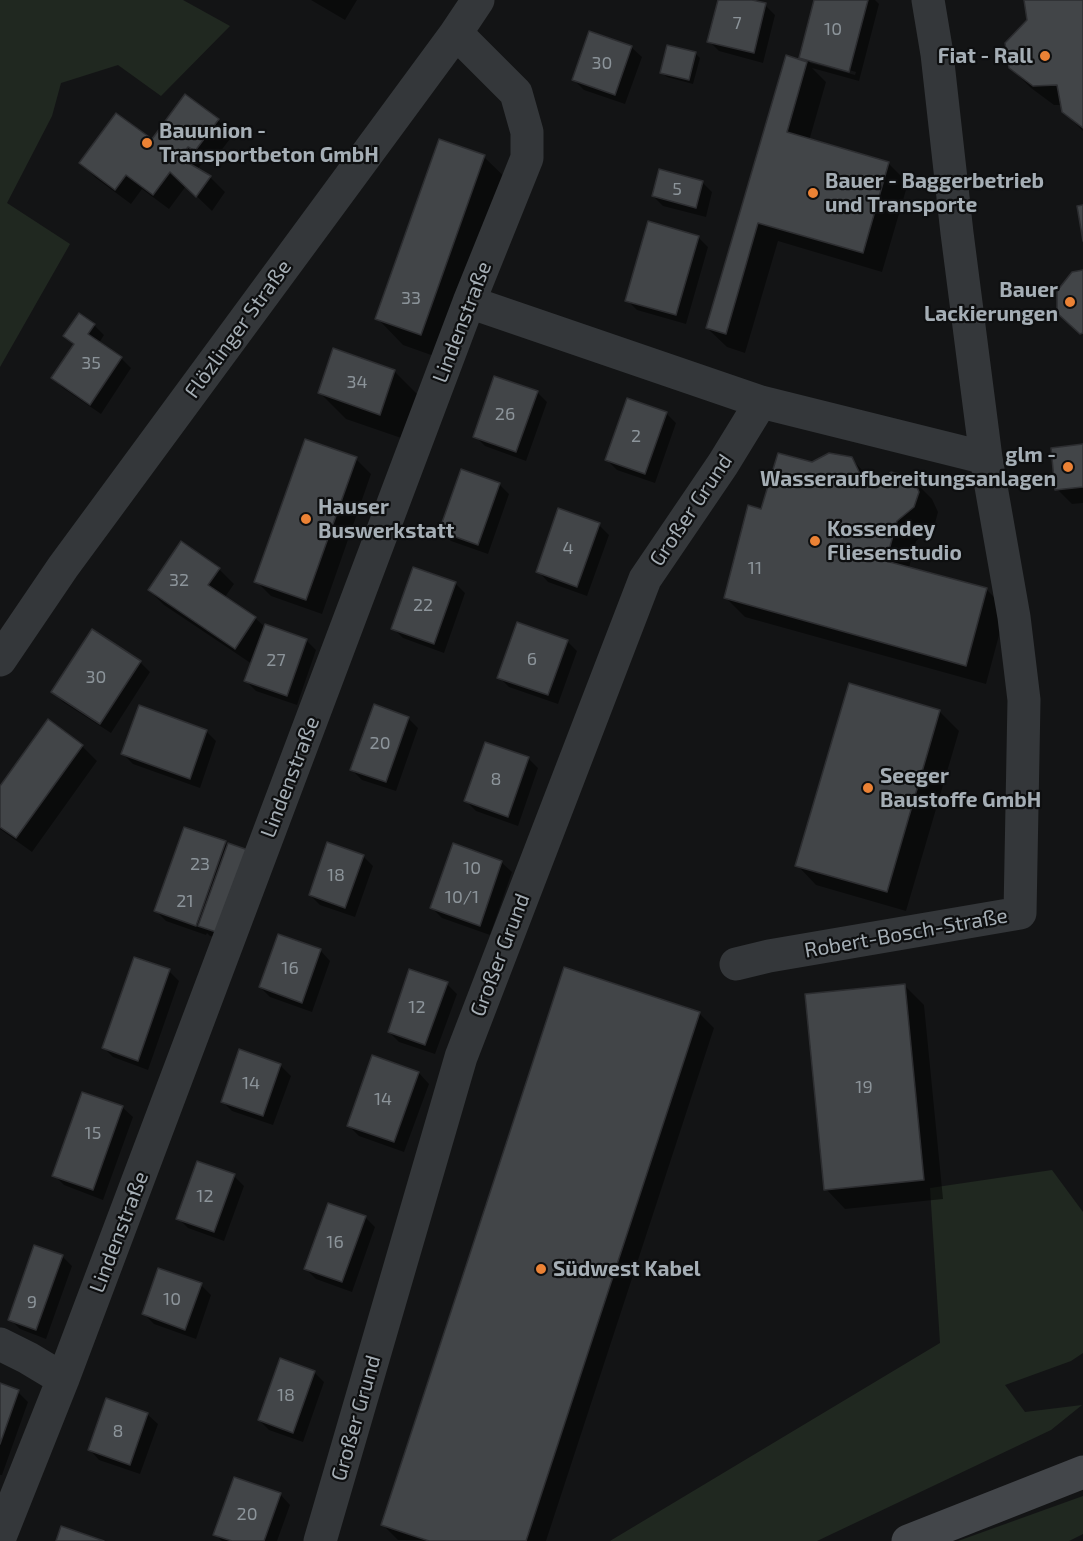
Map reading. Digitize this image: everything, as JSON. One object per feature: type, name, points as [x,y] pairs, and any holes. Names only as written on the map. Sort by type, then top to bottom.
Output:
[{"type":"street","name":"Flözlinger Straße","points":[[0,660],[63,567],[478,0]]},
{"type":"street","name":"Robert-Bosch-Straße","points":[[736,964],[769,956],[1020,913],[1024,700],[1014,617],[986,458],[937,54],[928,0]]},
{"type":"street","name":"Lindenstraße","points":[[0,1537],[63,1379],[469,302],[527,159],[527,132],[516,93],[456,33]]},
{"type":"street","points":[[469,302],[761,402],[986,458]]},
{"type":"street","name":"Großer Grund","points":[[320,1541],[461,1057],[645,579],[723,464],[761,402]]},
{"type":"street","points":[[0,1344],[63,1379]]},
{"type":"street","points":[[908,1541],[1083,1472]]},
{"type":"shaded area","points":[[0,0],[183,0],[230,26],[161,96],[118,65],[61,83],[52,116],[7,203],[70,244],[0,367]]},
{"type":"shaded area","points":[[1052,1170],[1083,1212],[1083,1353],[1071,1361],[1005,1385],[1025,1412],[1082,1405],[1051,1430],[817,1541],[610,1541],[940,1343],[930,1188]]},
{"type":"shaded area","points":[[1083,1496],[1083,1534],[1069,1541],[958,1541]]},
{"type":"building","points":[[718,0],[752,0],[766,3],[754,53],[707,42]]},
{"type":"building","points":[[814,0],[868,0],[849,72],[799,58]]},
{"type":"building","name":"Fiat - Rall","points":[[1024,0],[1083,0],[1083,128],[1062,112],[1057,85],[1033,86],[1009,68],[1005,43],[1027,20]]},
{"type":"building","points":[[589,31],[632,46],[615,95],[572,80]]},
{"type":"building","points":[[667,45],[696,52],[689,80],[660,73]]},
{"type":"building","name":"Bauer - Baggerbetrieb und Transporte","points":[[786,55],[807,62],[787,132],[889,162],[863,253],[758,223],[726,334],[706,328]]},
{"type":"building","name":"Bauunion - Transportbeton GmbH","points":[[185,94],[219,119],[195,151],[188,147],[180,158],[211,176],[196,197],[170,172],[153,195],[126,175],[115,190],[79,163],[116,113],[152,139]]},
{"type":"building","points":[[439,139],[485,155],[421,335],[375,319]]},
{"type":"building","points":[[659,169],[703,181],[696,208],[652,196]]},
{"type":"building","name":"Bauer Lackierungen","points":[[1083,205],[1083,241],[1077,206]]},
{"type":"building","points":[[648,221],[699,236],[676,315],[625,301]]},
{"type":"building","name":"Bauer Lackierungen","points":[[1083,270],[1083,333],[1080,334],[1057,313],[1057,291],[1072,272]]},
{"type":"building","points":[[79,313],[95,324],[88,334],[122,357],[90,405],[51,378],[74,344],[63,336]]},
{"type":"building","points":[[333,348],[395,370],[380,415],[318,393]]},
{"type":"building","points":[[494,376],[538,391],[516,452],[473,437]]},
{"type":"building","points":[[627,398],[667,412],[645,474],[605,460]]},
{"type":"building","name":"Hauser Buswerkstatt","points":[[305,439],[357,457],[306,600],[254,582]]},
{"type":"building","name":"glm - Wasseraufbereitungsanlagen","points":[[1083,444],[1083,487],[1055,490],[1051,448]]},
{"type":"building","name":"Kossendey Fliesenstudio","points":[[778,453],[812,462],[829,453],[852,457],[862,478],[878,482],[891,472],[913,478],[919,492],[914,507],[897,521],[886,561],[987,588],[966,666],[724,598],[748,505],[761,509]]},
{"type":"building","points":[[461,469],[500,483],[478,545],[439,531]]},
{"type":"building","points":[[558,508],[600,523],[577,587],[536,572]]},
{"type":"building","points":[[181,541],[220,568],[208,585],[256,617],[235,649],[148,590]]},
{"type":"building","points":[[413,567],[456,582],[434,644],[391,629]]},
{"type":"building","points":[[517,622],[568,640],[548,695],[497,678]]},
{"type":"building","points":[[265,624],[307,639],[287,696],[244,681]]},
{"type":"building","points":[[92,629],[141,661],[100,724],[51,692]]},
{"type":"building","name":"Seeger Baustoffe GmbH","points":[[849,683],[940,710],[887,892],[795,866]]},
{"type":"building","points":[[374,704],[409,717],[386,782],[350,770]]},
{"type":"building","points":[[139,705],[207,730],[190,779],[121,754]]},
{"type":"building","points":[[48,719],[83,745],[16,838],[0,827],[0,786]]},
{"type":"building","points":[[485,742],[529,757],[508,817],[464,801]]},
{"type":"building","points":[[184,827],[226,841],[196,926],[154,911]]},
{"type":"building","points":[[327,842],[364,855],[345,908],[309,895]]},
{"type":"building","points":[[228,843],[248,850],[219,933],[198,926]]},
{"type":"building","points":[[453,843],[502,861],[480,926],[430,908]]},
{"type":"building","points":[[278,934],[321,949],[302,1003],[259,987]]},
{"type":"building","points":[[134,957],[170,969],[138,1061],[102,1048]]},
{"type":"building","name":"Südwest Kabel","points":[[564,967],[700,1012],[526,1541],[429,1541],[381,1525]]},
{"type":"building","points":[[409,969],[448,982],[425,1045],[388,1032]]},
{"type":"building","points":[[905,984],[924,1180],[824,1190],[805,994]]},
{"type":"building","points":[[239,1049],[281,1064],[263,1116],[221,1102]]},
{"type":"building","points":[[372,1055],[419,1072],[394,1142],[347,1126]]},
{"type":"building","points":[[82,1092],[123,1106],[93,1190],[52,1176]]},
{"type":"building","points":[[197,1161],[235,1174],[214,1232],[176,1219]]},
{"type":"building","points":[[328,1203],[366,1216],[342,1282],[304,1269]]},
{"type":"building","points":[[34,1245],[63,1255],[36,1330],[8,1320]]},
{"type":"building","points":[[158,1268],[202,1283],[185,1330],[142,1314]]},
{"type":"building","points":[[280,1358],[315,1371],[293,1433],[258,1420]]},
{"type":"building","points":[[0,1383],[19,1390],[0,1444]]},
{"type":"building","points":[[106,1398],[148,1413],[130,1465],[88,1450]]},
{"type":"building","points":[[234,1477],[281,1493],[264,1541],[232,1541],[213,1535]]},
{"type":"building","points":[[61,1526],[104,1541],[56,1541]]},
{"type":"place","name":"Fiat - Rall","points":[[1045,56]]},
{"type":"place","name":"Bauunion - Transportbeton GmbH","points":[[147,143]]},
{"type":"place","name":"Bauer - Baggerbetrieb und Transporte","points":[[813,193]]},
{"type":"place","name":"Bauer Lackierungen","points":[[1070,302]]},
{"type":"place","name":"glm - Wasseraufbereitungsanlagen","points":[[1068,467]]},
{"type":"place","name":"Hauser Buswerkstatt","points":[[306,519]]},
{"type":"place","name":"Kossendey Fliesenstudio","points":[[815,541]]},
{"type":"place","name":"Seeger Baustoffe GmbH","points":[[868,788]]},
{"type":"place","name":"Südwest Kabel","points":[[541,1269]]}]
